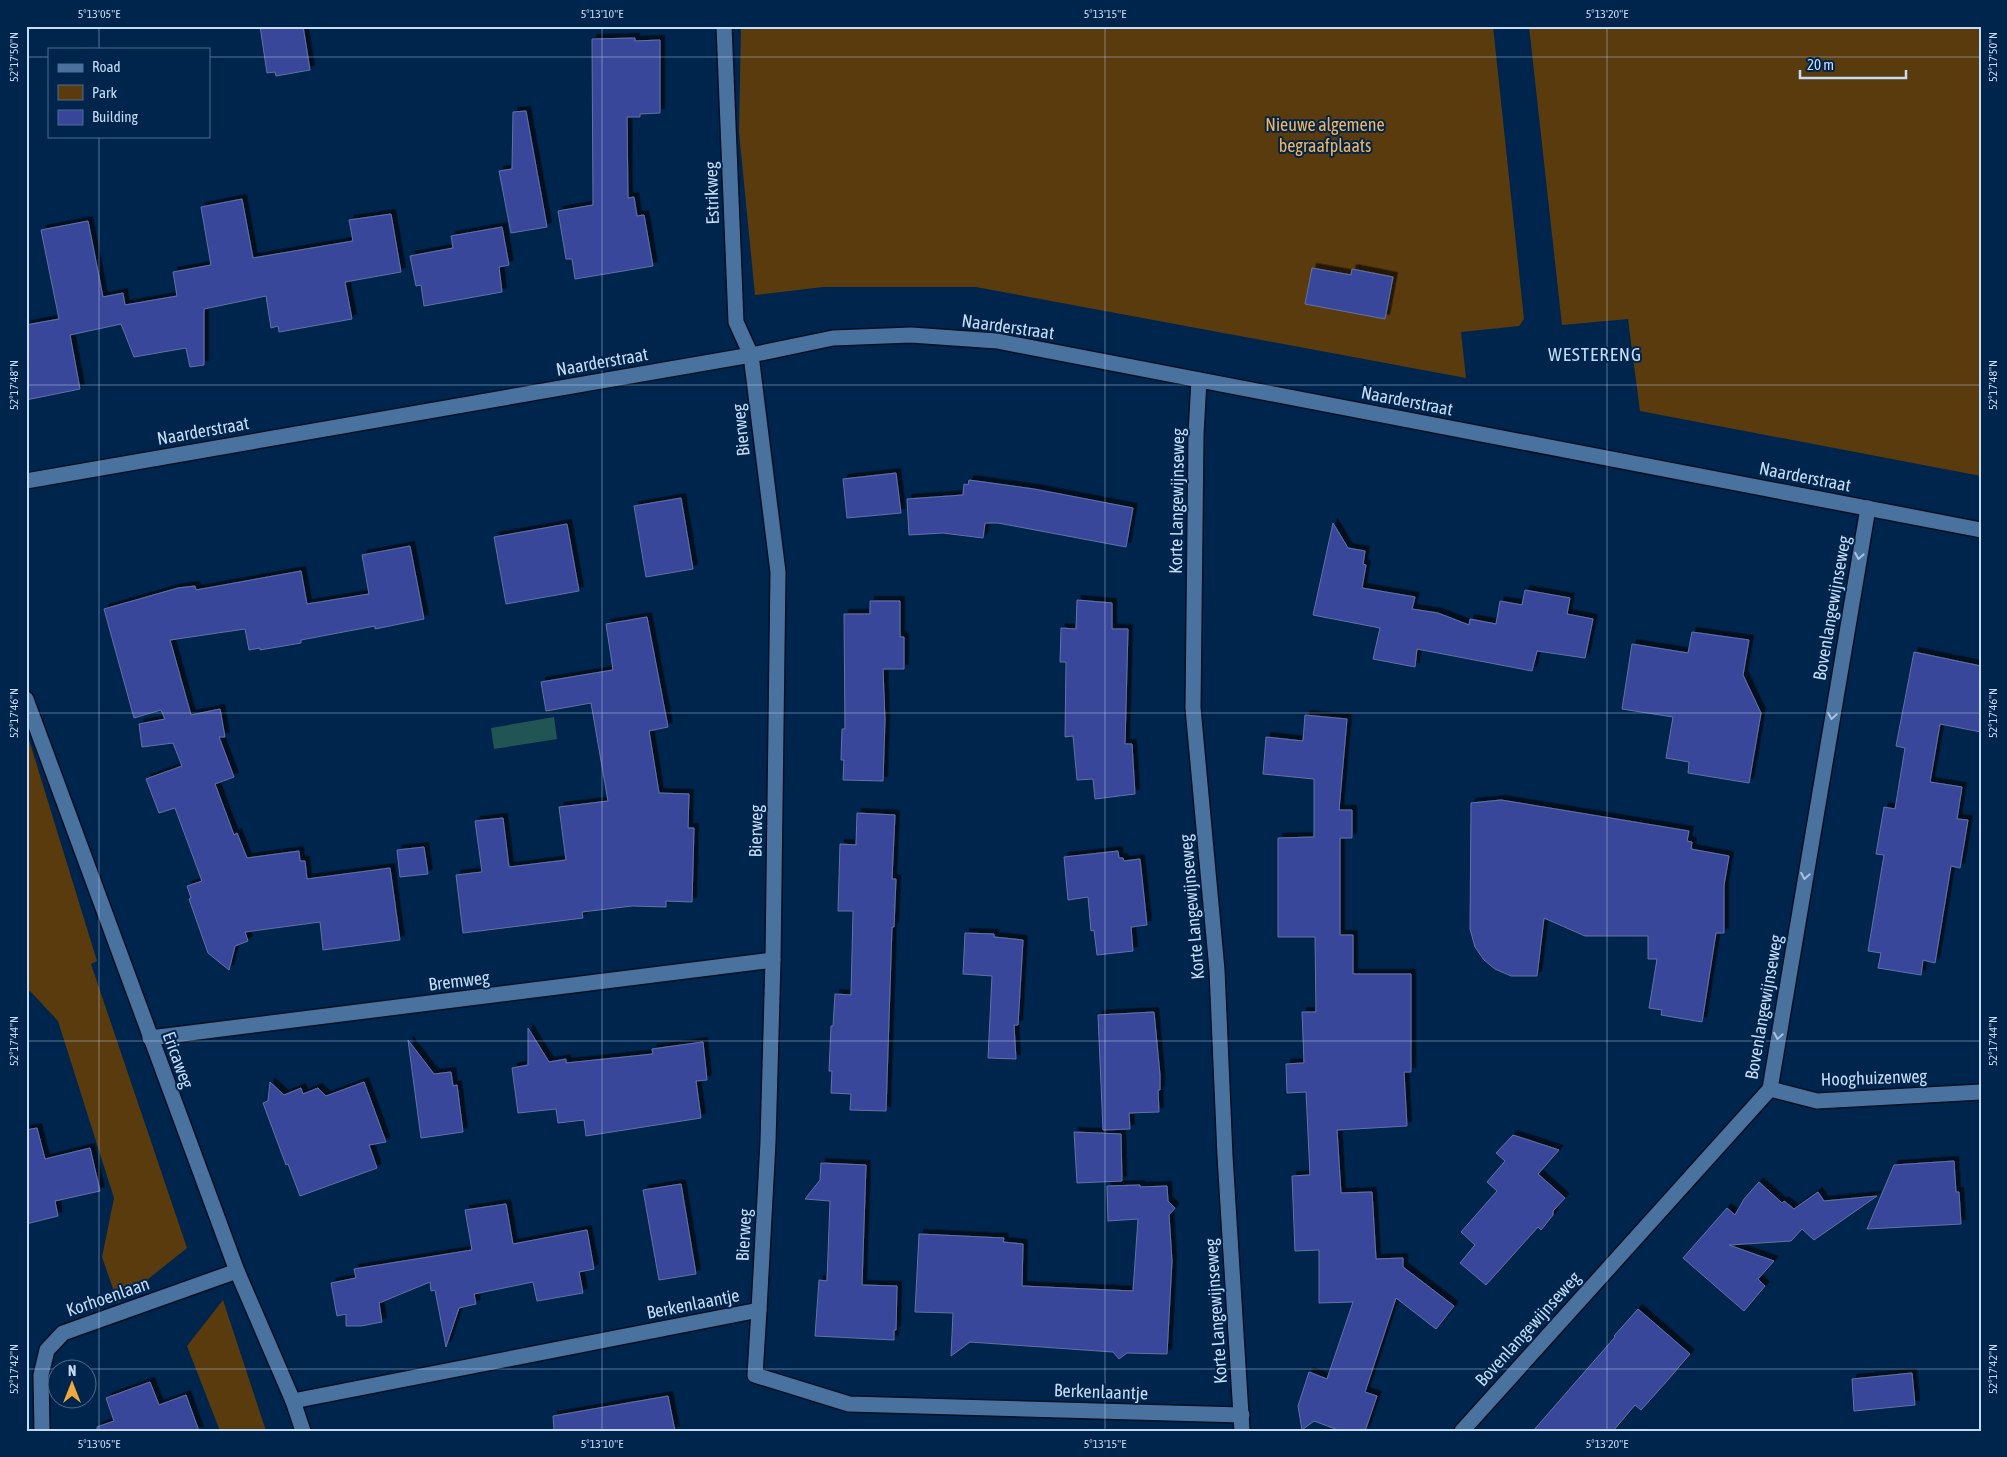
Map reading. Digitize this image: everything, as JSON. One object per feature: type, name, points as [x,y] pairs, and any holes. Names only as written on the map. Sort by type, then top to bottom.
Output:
[{"type":"street","name":"Estrikweg","points":[[724,26],[736,322],[751,355]]},
{"type":"street","name":"Naarderstraat","points":[[26,481],[751,355],[834,338],[911,335],[997,341],[1981,530]]},
{"type":"street","name":"Bierweg","points":[[751,355],[778,572],[773,960],[768,1142],[759,1310]]},
{"type":"street","name":"Korte Langewijnseweg","points":[[1199,380],[1196,434],[1193,708],[1217,970],[1225,1156],[1242,1431]]},
{"type":"street","name":"Bovenlangewijnseweg","points":[[1462,1431],[1770,1089],[1868,508]]},
{"type":"street","name":"Ericaweg","points":[[26,699],[237,1271],[293,1401],[303,1431]]},
{"type":"street","name":"Bremweg","points":[[150,1038],[773,960]]},
{"type":"street","name":"Hooghuizenweg","points":[[1770,1089],[1817,1101],[1981,1092]]},
{"type":"street","name":"Korhoenlaan","points":[[42,1431],[40,1375],[47,1350],[63,1333],[237,1271]]},
{"type":"street","name":"Berkenlaantje","points":[[293,1401],[759,1310],[754,1375],[849,1404],[1242,1415]]},
{"type":"green space","name":"Nieuwe algemene begraafplaats","points":[[741,26],[1493,26],[1524,319],[1519,326],[1461,332],[1466,378],[976,287],[823,287],[755,295],[739,132]]},
{"type":"green space","points":[[1529,26],[1981,26],[1981,476],[1640,411],[1628,319],[1562,325]]},
{"type":"green space","points":[[26,730],[97,961],[91,964],[187,1248],[118,1303],[102,1257],[114,1198],[58,1021],[30,991],[26,993]]},
{"type":"green space","points":[[223,1300],[266,1431],[220,1431],[187,1346]]},
{"type":"shaded area","points":[[554,717],[557,739],[494,749],[491,728]]},
{"type":"building","points":[[260,26],[303,26],[310,70],[276,76],[275,72],[267,73]]},
{"type":"building","points":[[635,38],[635,41],[660,40],[660,113],[640,114],[640,117],[627,117],[628,198],[634,197],[637,216],[644,215],[653,266],[575,279],[572,259],[566,259],[558,211],[593,205],[592,39]]},
{"type":"building","points":[[526,111],[547,227],[511,233],[499,171],[512,169],[513,112]]},
{"type":"building","points":[[242,199],[253,258],[353,241],[349,220],[391,214],[401,272],[345,282],[352,319],[279,332],[278,326],[271,328],[266,296],[204,309],[204,365],[190,367],[186,348],[134,357],[121,324],[70,335],[80,389],[26,400],[26,325],[59,319],[41,230],[88,221],[103,297],[123,293],[125,305],[177,296],[173,272],[211,265],[201,207]]},
{"type":"building","points":[[502,227],[509,265],[499,267],[502,292],[424,306],[421,285],[416,286],[410,256],[453,248],[451,236]]},
{"type":"building","points":[[1312,268],[1351,275],[1352,269],[1393,277],[1385,319],[1305,304]]},
{"type":"building","points":[[896,473],[901,513],[847,518],[843,479]]},
{"type":"building","points":[[969,480],[1034,489],[1133,508],[1126,547],[998,523],[985,523],[983,538],[943,533],[909,535],[907,499],[963,495],[964,484],[968,485]]},
{"type":"building","points":[[681,498],[693,569],[646,577],[634,506]]},
{"type":"building","points":[[1333,523],[1348,548],[1365,551],[1363,564],[1366,565],[1362,588],[1415,597],[1412,609],[1438,613],[1469,625],[1470,619],[1496,624],[1500,601],[1522,605],[1525,590],[1570,598],[1567,614],[1593,619],[1585,658],[1537,651],[1532,671],[1417,649],[1415,667],[1373,659],[1380,628],[1313,615]]},
{"type":"building","points":[[567,524],[579,591],[506,604],[494,537]]},
{"type":"building","points":[[410,546],[424,619],[375,629],[375,626],[301,640],[301,643],[260,650],[260,648],[249,650],[245,629],[170,640],[191,715],[220,709],[225,737],[219,737],[234,777],[215,784],[234,835],[237,833],[247,858],[299,851],[300,861],[305,861],[307,879],[390,868],[400,940],[323,950],[320,922],[245,932],[248,941],[235,946],[229,970],[208,953],[189,899],[191,898],[187,886],[202,881],[175,808],[159,813],[146,779],[182,766],[173,743],[142,747],[139,724],[165,719],[161,710],[134,718],[104,609],[178,588],[195,586],[196,590],[301,571],[307,604],[369,594],[362,555]]},
{"type":"building","points":[[1077,600],[1112,603],[1112,629],[1128,629],[1125,744],[1132,744],[1135,794],[1095,799],[1093,779],[1077,780],[1073,736],[1065,737],[1066,662],[1060,662],[1061,628],[1076,629]]},
{"type":"building","points":[[870,601],[900,601],[900,637],[904,637],[904,669],[883,669],[885,720],[883,781],[843,780],[844,760],[841,760],[842,729],[845,729],[844,614],[870,614]]},
{"type":"building","points":[[647,617],[668,727],[649,731],[659,793],[689,794],[688,828],[694,828],[692,902],[666,901],[666,907],[632,906],[582,912],[583,918],[463,933],[456,875],[482,872],[475,821],[503,818],[509,867],[566,860],[559,807],[608,801],[591,703],[546,711],[541,682],[613,670],[606,624]]},
{"type":"building","points":[[1692,632],[1749,640],[1743,675],[1761,713],[1749,783],[1688,773],[1689,762],[1666,758],[1673,717],[1622,709],[1632,644],[1688,653]]},
{"type":"building","points":[[1914,652],[1981,666],[1981,732],[1940,724],[1930,782],[1962,787],[1957,819],[1968,820],[1960,868],[1951,866],[1935,963],[1923,960],[1921,975],[1878,968],[1881,953],[1868,951],[1884,855],[1876,854],[1884,807],[1895,809],[1905,748],[1896,746]]},
{"type":"building","points":[[1305,715],[1347,719],[1339,810],[1352,810],[1352,838],[1340,838],[1340,935],[1353,935],[1353,974],[1411,974],[1411,1072],[1404,1072],[1407,1126],[1337,1130],[1341,1193],[1372,1192],[1376,1259],[1403,1258],[1403,1267],[1454,1306],[1436,1329],[1396,1298],[1365,1392],[1377,1396],[1365,1431],[1341,1431],[1314,1421],[1302,1430],[1298,1406],[1309,1372],[1327,1379],[1353,1302],[1319,1303],[1319,1250],[1295,1251],[1292,1176],[1310,1175],[1306,1092],[1287,1093],[1286,1064],[1304,1063],[1302,1012],[1316,1012],[1315,937],[1278,937],[1278,838],[1314,837],[1314,779],[1263,774],[1266,737],[1303,741]]},
{"type":"building","points":[[1501,800],[1689,831],[1687,841],[1692,842],[1691,849],[1729,856],[1724,885],[1724,933],[1716,933],[1702,1022],[1661,1015],[1662,1010],[1649,1008],[1657,959],[1648,959],[1648,936],[1585,936],[1544,918],[1537,976],[1511,976],[1495,969],[1484,960],[1475,947],[1470,929],[1471,803]]},
{"type":"building","points":[[857,813],[895,815],[892,879],[896,879],[894,927],[892,927],[886,1111],[850,1110],[851,1094],[831,1093],[832,1071],[829,1071],[831,1026],[833,1026],[835,994],[851,995],[853,911],[838,911],[840,844],[856,845]]},
{"type":"building","points":[[424,847],[428,874],[400,877],[397,850]]},
{"type":"building","points":[[1118,851],[1119,858],[1123,858],[1124,861],[1140,859],[1147,925],[1131,927],[1133,951],[1097,955],[1094,930],[1091,931],[1088,897],[1068,900],[1064,857]]},
{"type":"building","points":[[965,933],[994,934],[994,937],[1023,940],[1018,1025],[1014,1025],[1016,1059],[988,1058],[992,976],[963,974]]},
{"type":"building","points":[[1154,1012],[1160,1075],[1160,1090],[1158,1090],[1159,1112],[1129,1113],[1130,1129],[1103,1130],[1098,1015]]},
{"type":"building","points":[[528,1028],[549,1062],[566,1059],[566,1063],[653,1054],[652,1049],[703,1042],[707,1080],[696,1081],[701,1118],[586,1136],[584,1120],[558,1123],[556,1109],[518,1113],[512,1068],[528,1065]]},
{"type":"building","points":[[408,1040],[434,1074],[451,1072],[453,1086],[457,1085],[463,1132],[421,1138]]},
{"type":"building","points":[[270,1082],[284,1095],[301,1088],[303,1094],[318,1088],[326,1096],[364,1082],[386,1142],[369,1145],[377,1168],[300,1196],[288,1164],[286,1165],[263,1103],[268,1101]]},
{"type":"building","points":[[37,1128],[45,1159],[90,1148],[100,1191],[55,1201],[58,1216],[26,1224],[26,1130]]},
{"type":"building","points":[[1074,1132],[1121,1134],[1122,1181],[1077,1183]]},
{"type":"building","points":[[1513,1135],[1559,1150],[1538,1174],[1565,1198],[1553,1211],[1553,1215],[1541,1230],[1538,1227],[1486,1285],[1460,1263],[1475,1245],[1461,1232],[1497,1191],[1487,1182],[1505,1161],[1496,1153]]},
{"type":"building","points":[[1954,1161],[1956,1192],[1959,1192],[1961,1224],[1867,1229],[1894,1165]]},
{"type":"building","points":[[821,1163],[866,1165],[862,1285],[897,1286],[894,1340],[815,1336],[819,1280],[827,1281],[830,1201],[805,1199],[820,1180]]},
{"type":"building","points":[[1759,1182],[1782,1203],[1784,1201],[1794,1209],[1818,1192],[1824,1201],[1877,1196],[1814,1240],[1802,1229],[1791,1241],[1729,1245],[1774,1261],[1758,1279],[1765,1286],[1744,1311],[1683,1258],[1727,1208],[1735,1215],[1744,1199]]},
{"type":"building","points":[[681,1184],[696,1274],[659,1280],[643,1190]]},
{"type":"building","points":[[1140,1185],[1140,1187],[1167,1186],[1168,1201],[1175,1208],[1169,1215],[1172,1261],[1167,1354],[1127,1353],[1119,1359],[1113,1352],[970,1342],[951,1356],[953,1313],[915,1312],[919,1234],[1004,1238],[1003,1242],[1023,1244],[1022,1286],[1133,1291],[1138,1219],[1108,1221],[1107,1186]]},
{"type":"building","points":[[506,1204],[513,1244],[587,1230],[594,1269],[579,1272],[583,1293],[537,1301],[533,1282],[474,1294],[476,1304],[459,1308],[446,1347],[435,1290],[431,1291],[430,1282],[379,1303],[382,1322],[361,1326],[346,1326],[346,1314],[337,1316],[331,1283],[356,1278],[354,1269],[472,1250],[465,1210]]},
{"type":"building","points":[[1638,1309],[1690,1354],[1667,1381],[1641,1410],[1635,1405],[1613,1431],[1533,1431],[1615,1337]]},
{"type":"building","points":[[1912,1373],[1915,1405],[1854,1411],[1852,1379]]},
{"type":"building","points":[[150,1382],[159,1405],[186,1395],[199,1431],[97,1431],[97,1427],[114,1421],[106,1398]]},
{"type":"building","points":[[668,1396],[675,1431],[554,1431],[553,1416]]},
{"type":"district","name":"WESTERENG","points":[[1595,354]]}]
